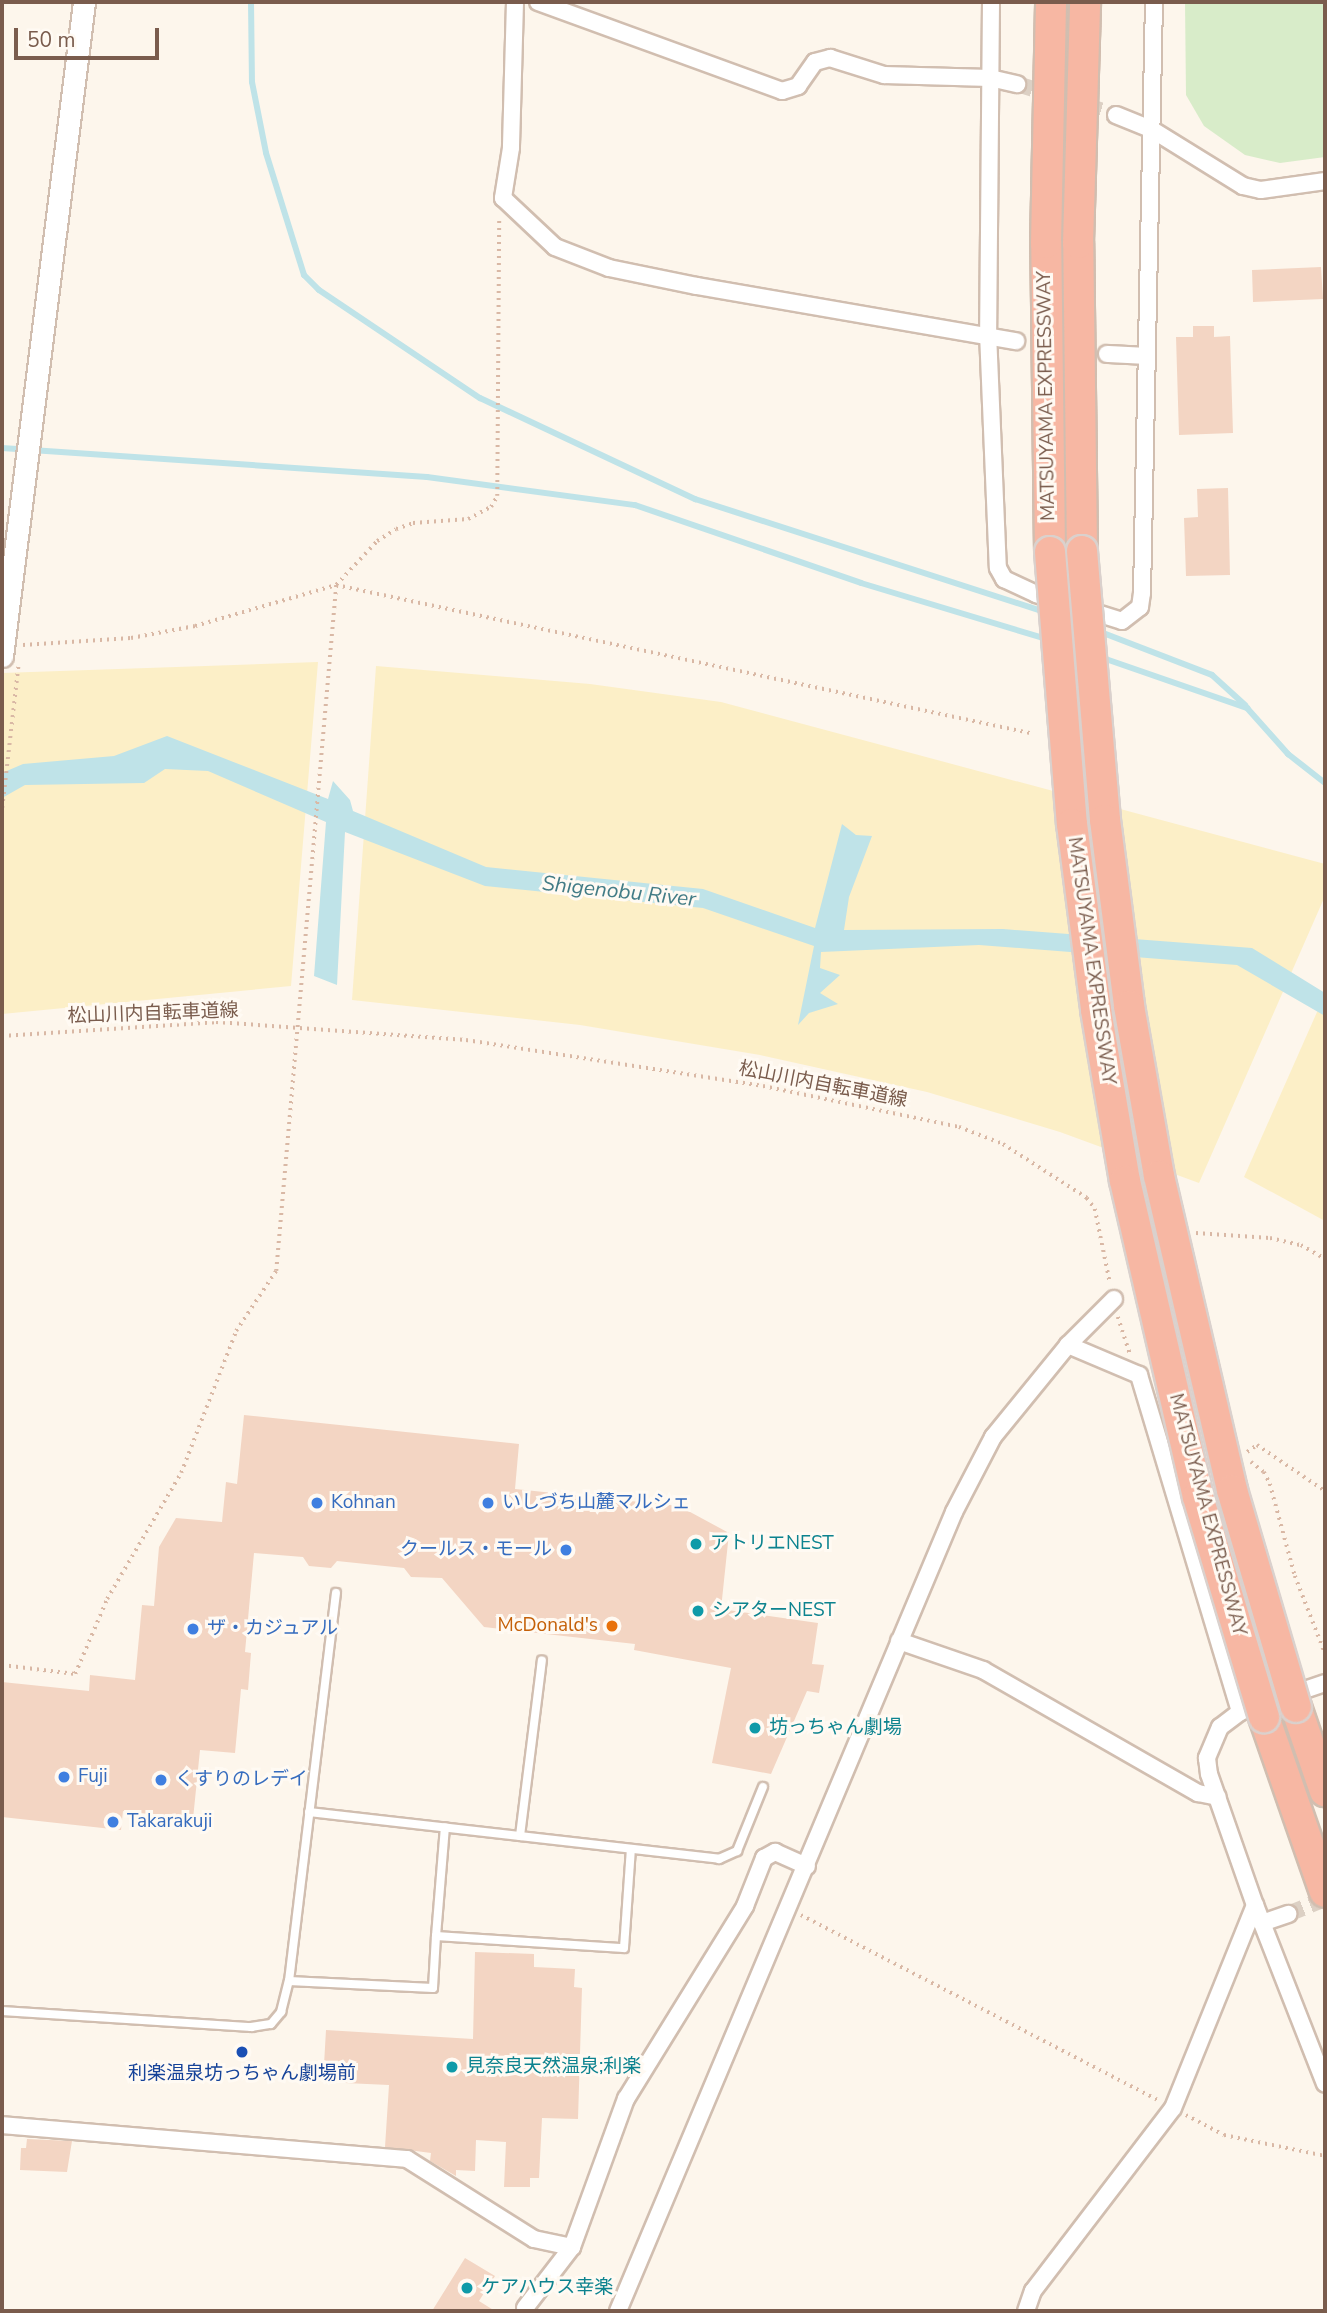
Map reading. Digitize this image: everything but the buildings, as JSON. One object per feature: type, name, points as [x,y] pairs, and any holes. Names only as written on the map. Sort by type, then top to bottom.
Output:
[{"type":"highway","name":"MATSUYAMA EXPRESSWAY","points":[[1051,2],[1046,243],[1050,552],[1072,824],[1096,1010],[1125,1181],[1198,1497],[1252,1714],[1325,1892]]},
{"type":"highway","name":"MATSUYAMA EXPRESSWAY","points":[[1085,2],[1078,243],[1082,551],[1105,820],[1129,1006],[1159,1176],[1232,1490],[1296,1707],[1325,1791]]},
{"type":"street","points":[[11,656],[8,549],[26,463],[84,2]]},
{"type":"street","points":[[515,2],[511,148],[503,198],[555,247],[609,268],[731,293],[989,333],[1016,341]]},
{"type":"street","points":[[538,2],[774,90],[793,90],[815,62],[825,58],[893,77],[990,78],[1017,84]]},
{"type":"street","points":[[991,2],[989,333],[998,568],[1004,579],[1037,594],[1122,621],[1132,618],[1140,607],[1142,593],[1144,356],[1154,2]]},
{"type":"street","points":[[1116,116],[1151,129],[1242,186],[1261,190],[1325,181]]},
{"type":"street","points":[[1107,354],[1144,356]]},
{"type":"street","points":[[618,2311],[790,1909],[954,1512],[993,1437],[1068,1345],[1114,1299]]},
{"type":"street","points":[[1068,1345],[1139,1375],[1252,1714]]},
{"type":"street","points":[[899,1642],[983,1671],[1198,1793],[1218,1797]]},
{"type":"street","points":[[1323,1687],[1220,1727],[1207,1758],[1255,1905],[1325,2084]]},
{"type":"street","points":[[525,2308],[572,2247],[626,2099],[745,1906],[764,1858],[775,1852],[807,1866]]},
{"type":"street","points":[[1026,2311],[1033,2291],[1173,2108],[1255,1905]]},
{"type":"street","points":[[1262,1923],[1288,1914]]},
{"type":"street","points":[[2,2125],[407,2159],[534,2239],[572,2247]]},
{"type":"lane","points":[[2,2011],[111,2021],[265,2026],[281,2012],[289,1981],[336,1593]]},
{"type":"lane","points":[[520,1836],[542,1660]]},
{"type":"lane","points":[[309,1812],[631,1849],[730,1857],[759,1806],[763,1787]]},
{"type":"lane","points":[[289,1981],[433,1987],[445,1828]]},
{"type":"lane","points":[[436,1936],[624,1948],[631,1849]]},
{"type":"path","points":[[2,1665],[75,1674],[107,1599],[181,1473],[236,1331],[276,1271],[301,1028],[336,585],[377,541],[396,528],[481,515],[496,496],[498,228],[503,198]]},
{"type":"path","points":[[21,646],[77,645],[143,636],[336,585],[1030,733]]},
{"type":"path","points":[[2,808],[11,656]]},
{"type":"path","name":"松山川内自転車道線","points":[[2,1036],[215,1021],[466,1040],[763,1086],[959,1127],[1003,1144],[1087,1198],[1095,1209],[1114,1299],[1139,1375]]},
{"type":"path","points":[[1232,1238],[1270,1238],[1301,1245],[1325,1259]]},
{"type":"path","points":[[1325,1491],[1257,1445],[1242,1454],[1264,1472],[1270,1484],[1295,1576],[1325,1653]]},
{"type":"path","points":[[790,1909],[1224,2135],[1325,2156]]},
{"type":"green space","points":[[1185,2],[1325,2],[1325,157],[1280,163],[1245,155],[1204,126],[1186,95]]},
{"type":"sand","points":[[318,662],[291,986],[2,1014],[2,673]]},
{"type":"sand","points":[[376,666],[590,684],[721,702],[1325,864],[1325,896],[1199,1183],[1060,1132],[927,1092],[760,1055],[580,1025],[352,1000]]},
{"type":"sand","points":[[1325,994],[1325,1221],[1244,1177]]},
{"type":"water","name":"Shigenobu River","points":[[167,736],[328,799],[333,781],[350,800],[353,811],[486,867],[703,889],[815,928],[842,824],[856,835],[872,836],[849,897],[844,930],[1003,929],[1252,948],[1325,993],[1325,1016],[1237,965],[979,945],[821,952],[820,968],[840,975],[820,993],[838,1004],[809,1013],[798,1025],[814,946],[703,908],[485,886],[345,832],[337,985],[314,976],[326,822],[208,771],[165,769],[144,783],[25,785],[2,798],[2,773],[23,764],[114,756]]},
{"type":"waterway","points":[[251,2],[252,82],[266,153],[304,275],[319,290],[480,398],[695,499],[1045,612]]},
{"type":"waterway","points":[[2,448],[427,477],[635,505],[861,583],[1050,640]]},
{"type":"waterway","points":[[1098,631],[1212,675],[1245,705]]},
{"type":"waterway","points":[[1100,657],[1247,708],[1288,754],[1325,783]]},
{"type":"tunnel","points":[[1017,84],[1116,115]]},
{"type":"tunnel","points":[[1288,1914],[1325,1899]]},
{"type":"place","name":"Kohnan","points":[[317,1503]]},
{"type":"place","name":"いしづち山麓マルシェ","points":[[488,1503]]},
{"type":"place","name":"アトリエNEST","points":[[696,1544]]},
{"type":"place","name":"クールス・モール","points":[[566,1550]]},
{"type":"place","name":"シアターNEST","points":[[698,1611]]},
{"type":"place","name":"McDonald's","points":[[612,1626]]},
{"type":"place","name":"ザ・カジュアル","points":[[193,1629]]},
{"type":"place","name":"坊っちゃん劇場","points":[[755,1728]]},
{"type":"place","name":"Fuji","points":[[64,1777]]},
{"type":"place","name":"くすりのレデイ","points":[[161,1780]]},
{"type":"place","name":"Takarakuji","points":[[113,1822]]},
{"type":"place","name":"利楽温泉坊っちゃん劇場前","points":[[242,2052]]},
{"type":"place","name":"見奈良天然温泉;利楽","points":[[452,2067]]},
{"type":"place","name":"ケアハウス幸楽","points":[[467,2288]]}]
